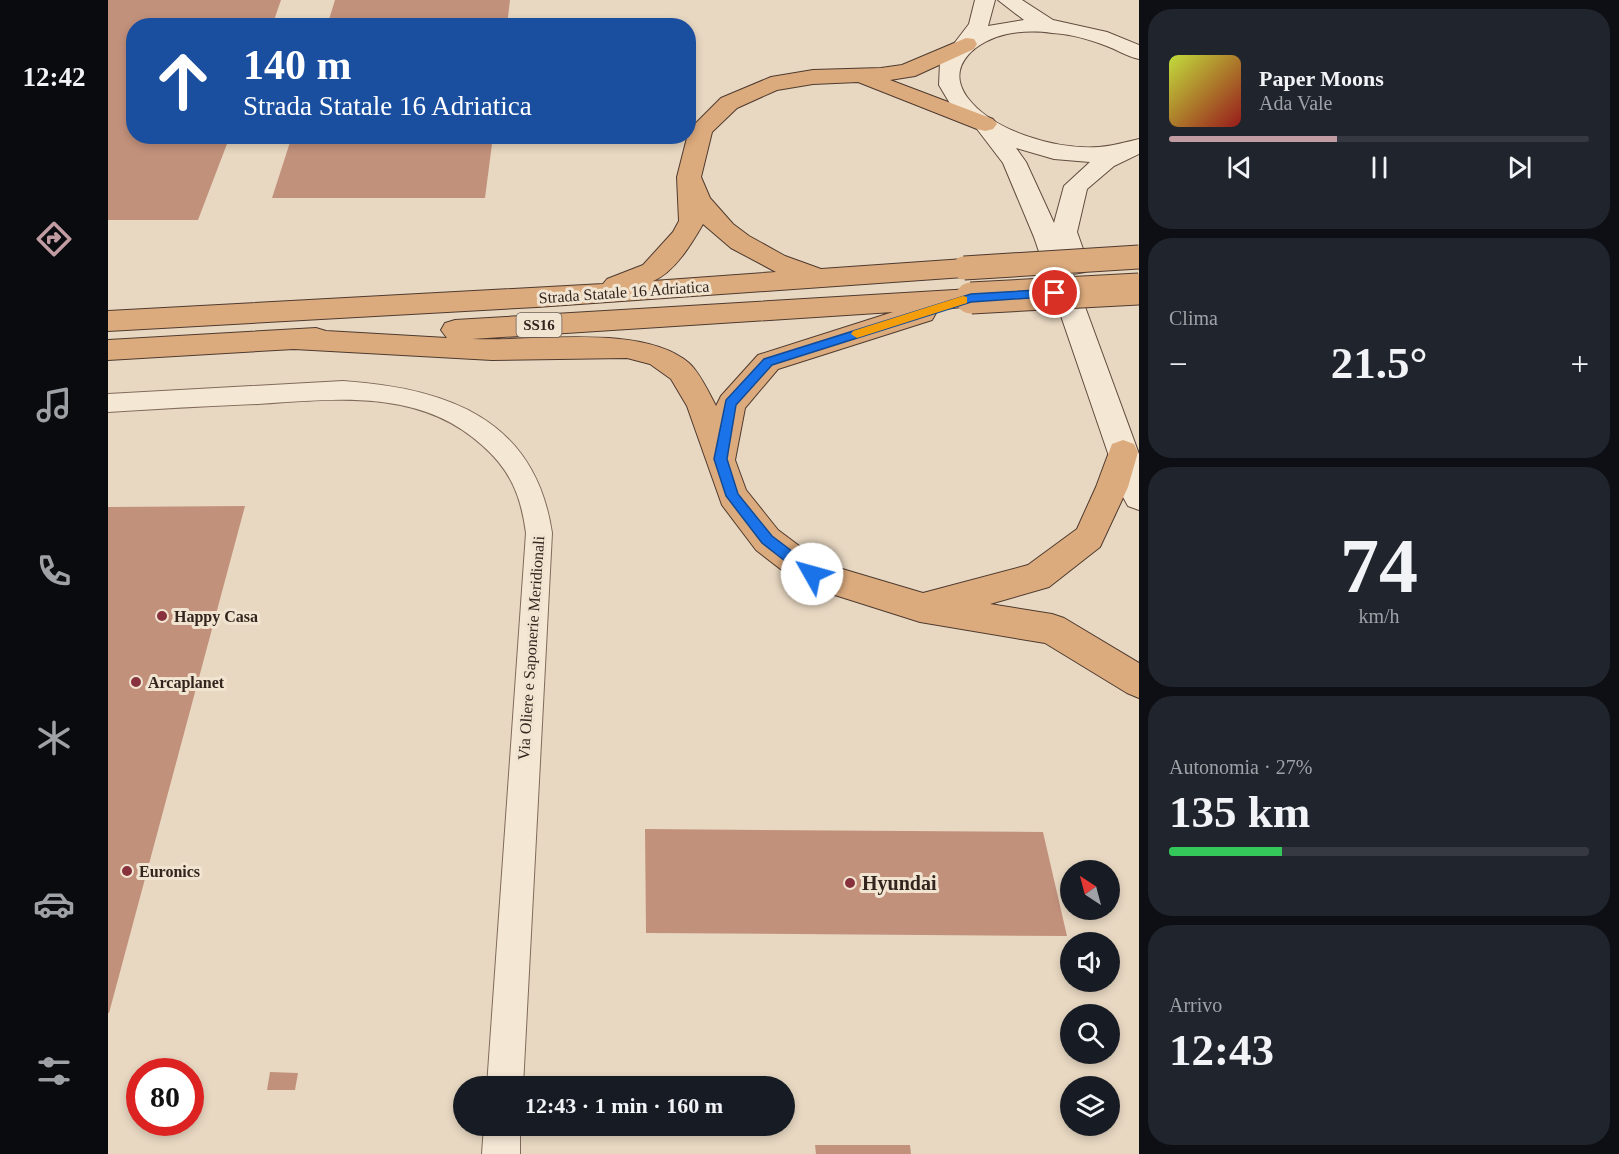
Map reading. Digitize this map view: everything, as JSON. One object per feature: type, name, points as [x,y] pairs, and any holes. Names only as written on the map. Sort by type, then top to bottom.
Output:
[{"type":"highway","points":[[537,298],[624,283],[652,271],[682,238],[692,221],[689,177],[701,130],[729,103],[771,84],[813,77],[856,77],[907,71],[966,44]]},
{"type":"highway","points":[[856,77],[929,101],[984,124]]},
{"type":"highway","points":[[689,177],[695,196],[712,219],[747,246],[787,269],[827,278]]},
{"type":"highway","name":"Strada Statale 16 Adriatica","points":[[108,321],[537,298],[1139,257]]},
{"type":"highway","name":"Strada Statale 16 Adriatica","points":[[108,350],[1139,289]]},
{"type":"highway","points":[[720,459],[731,404],[768,362],[971,298]]},
{"type":"highway","points":[[296,340],[492,350],[627,348],[659,356],[681,372],[701,405],[733,496],[767,540],[812,574],[921,607],[1052,629],[1139,682]]},
{"type":"highway","points":[[921,607],[1037,577],[1089,538],[1131,443]]},
{"type":"main road","points":[[985,0],[979,24],[952,61],[950,80],[961,104],[984,124],[1014,162],[1055,234],[1131,443],[1139,497]]},
{"type":"main road","points":[[1008,0],[1048,26]]},
{"type":"main road","points":[[966,44],[982,35],[1007,28],[1048,26],[1099,35],[1139,53]]},
{"type":"main road","points":[[984,124],[1019,141],[1062,152],[1099,154],[1136,148]]},
{"type":"main road","points":[[1055,234],[1076,186],[1106,161],[1136,148]]},
{"type":"street","name":"Via Oliere e Saponerie Meridionali","points":[[108,403],[343,390],[385,393],[416,399],[452,411],[477,426],[519,470],[535,504],[539,533],[506,1076]]},
{"type":"street","points":[[501,1154],[502,1136]]},
{"type":"building","points":[[108,0],[281,0],[275,18],[126,18],[126,144],[227,144],[198,220],[108,220]]},
{"type":"building","points":[[335,0],[510,0],[508,18],[329,18]]},
{"type":"building","points":[[289,144],[492,144],[485,198],[272,198]]},
{"type":"building","name":"Happy Casa","points":[[245,506],[109,1013],[108,1013],[108,507]]},
{"type":"building","name":"Hyundai","points":[[645,829],[1043,832],[1060,906],[1060,920],[1063,920],[1066,932],[1060,932],[1060,936],[646,933]]},
{"type":"building","points":[[270,1072],[298,1073],[295,1090],[267,1090]]},
{"type":"building","points":[[815,1145],[910,1145],[911,1154],[816,1154]]},
{"type":"slow traffic","points":[[857,334],[963,300]]},
{"type":"place","name":"Happy Casa","points":[[162,616]]},
{"type":"place","name":"Arcaplanet","points":[[136,682]]},
{"type":"place","name":"Euronics","points":[[127,871]]},
{"type":"place","name":"Hyundai","points":[[850,883]]},
{"type":"route","points":[[812,574],[767,540],[733,496],[720,459],[731,404],[768,362],[971,298],[1055,293]]}]
